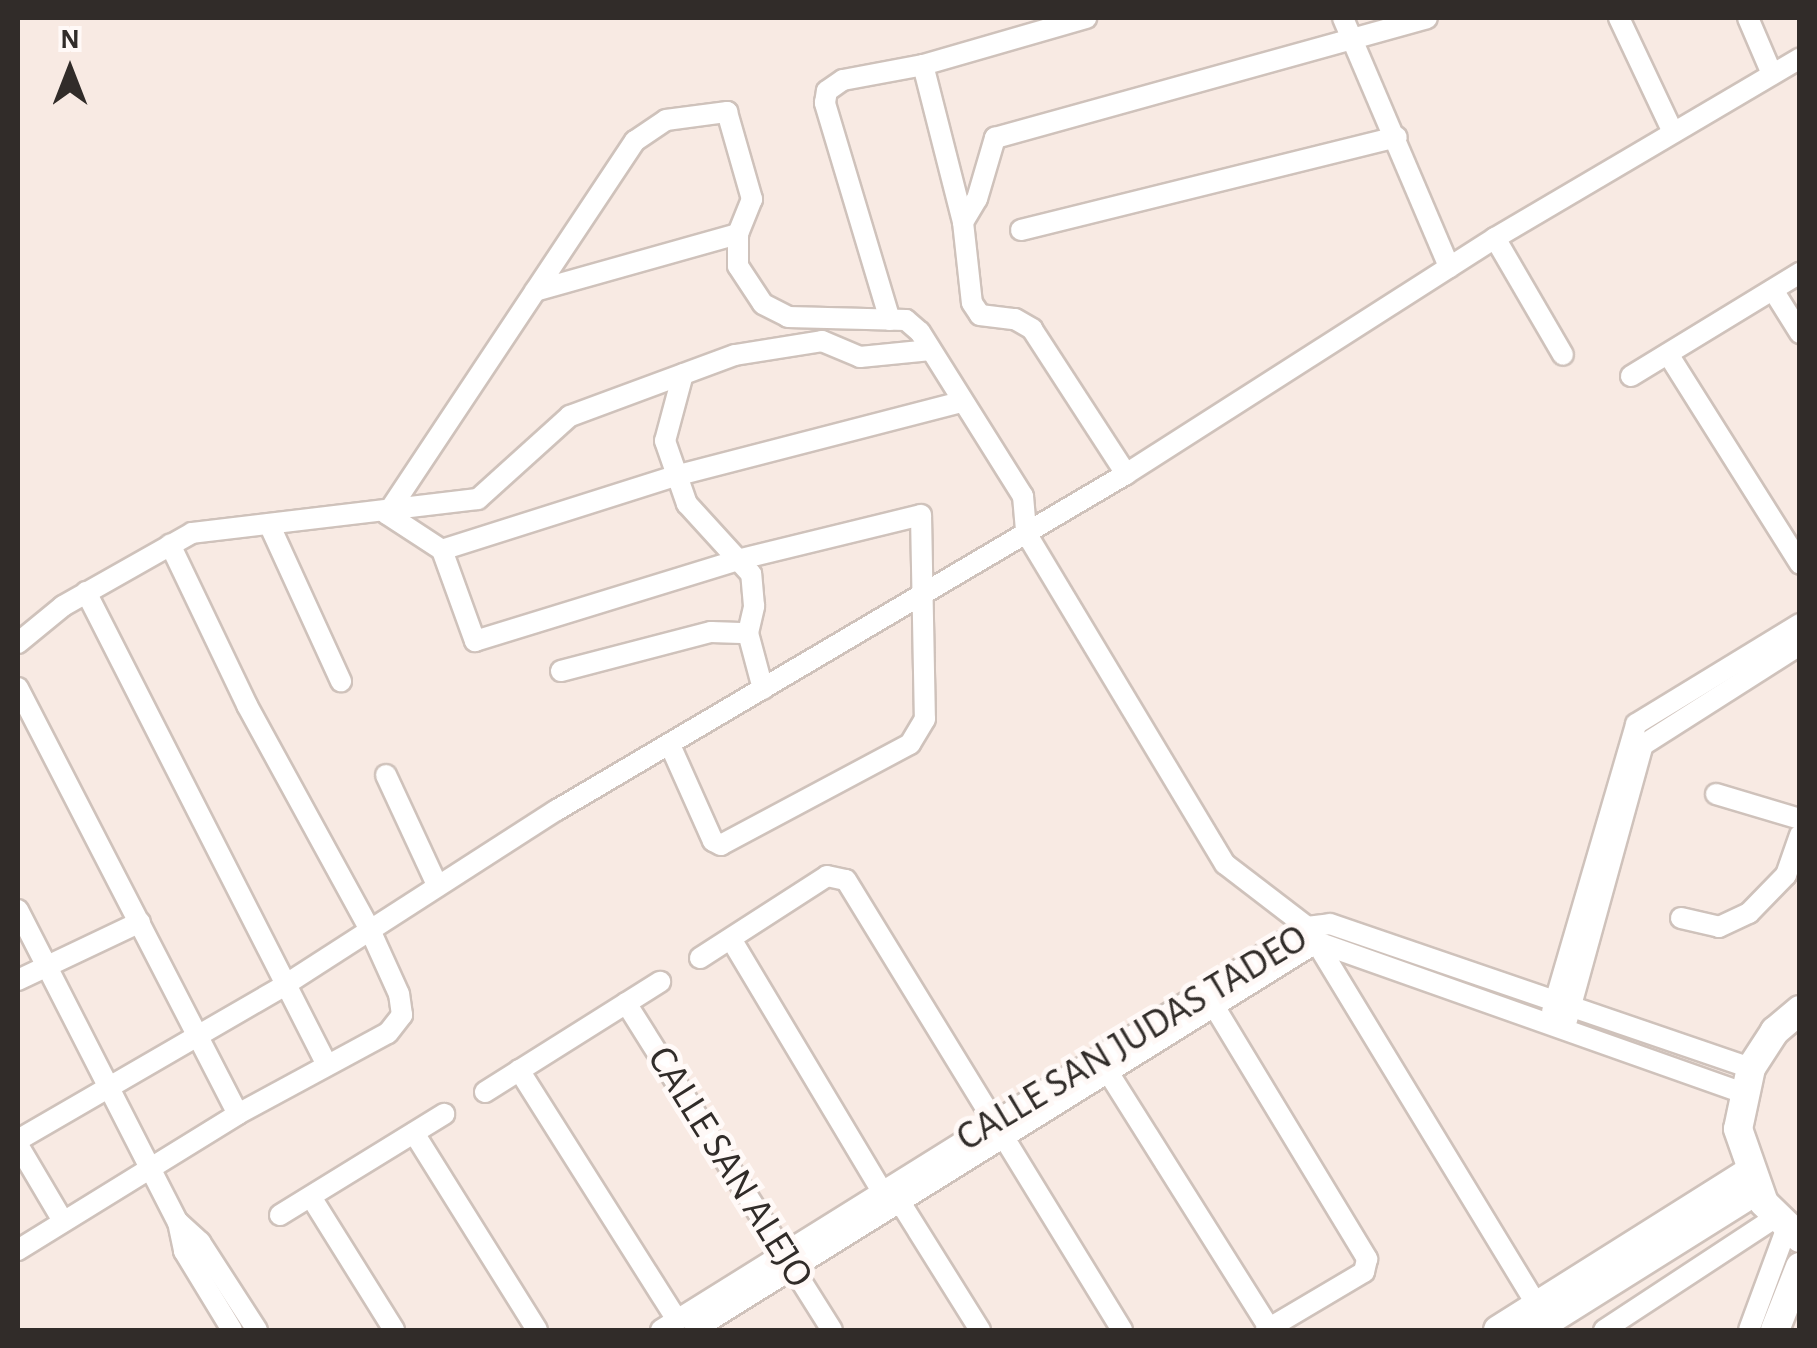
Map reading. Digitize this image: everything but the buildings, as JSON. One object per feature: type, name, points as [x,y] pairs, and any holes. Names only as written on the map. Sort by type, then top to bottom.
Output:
[{"type":"main road","points":[[1788,1228],[1753,1181],[1738,1129],[1747,1080],[1775,1031],[1800,1010]]},
{"type":"main road","points":[[1498,1330],[1543,1322],[1753,1181]]},
{"type":"main road","points":[[1775,1330],[1800,1268]]},
{"type":"street","points":[[890,320],[825,102],[842,80],[924,64],[1086,18]]},
{"type":"street","points":[[1343,18],[1398,137],[1449,268]]},
{"type":"street","points":[[962,222],[977,199],[995,138],[1427,18]]},
{"type":"street","points":[[1618,18],[1673,132]]},
{"type":"street","points":[[1748,18],[1772,74]]},
{"type":"street","points":[[64,1221],[18,1142],[285,985],[437,885],[1126,474],[1494,238],[1800,58]]},
{"type":"street","points":[[924,64],[962,222],[976,310],[1032,329],[1126,474]]},
{"type":"street","points":[[387,514],[636,141],[666,120],[727,112],[752,199],[738,234],[738,266],[773,314],[890,320],[914,325],[1026,501],[1026,533],[1225,864],[1312,934],[1543,1322]]},
{"type":"street","points":[[1021,230],[1398,137]]},
{"type":"street","points":[[535,291],[738,234]]},
{"type":"street","points":[[1494,238],[1563,355]]},
{"type":"street","points":[[1631,376],[1800,273]]},
{"type":"street","points":[[1773,290],[1800,334]]},
{"type":"street","points":[[18,643],[86,592],[170,544],[211,528],[387,514],[478,500],[561,421],[735,355],[810,342],[860,357],[930,350]]},
{"type":"street","points":[[1668,354],[1800,564]]},
{"type":"street","points":[[683,374],[665,441],[687,504],[741,559],[755,589],[748,633],[763,689]]},
{"type":"street","points":[[442,550],[675,476],[961,402]]},
{"type":"street","points":[[387,514],[442,550],[475,641],[741,559],[916,513],[924,522],[925,718],[910,744],[720,845],[713,841],[671,748]]},
{"type":"street","points":[[269,524],[342,681]]},
{"type":"street","points":[[18,1250],[238,1114],[388,1032],[402,1015],[399,994],[369,928],[247,705],[170,544]]},
{"type":"street","points":[[86,592],[327,1065]]},
{"type":"street","points":[[1560,1014],[1636,724],[1800,624]]},
{"type":"street","points":[[561,672],[711,632],[748,633]]},
{"type":"street","points":[[1560,1014],[1644,745],[1800,645]]},
{"type":"street","points":[[18,688],[238,1114]]},
{"type":"street","points":[[386,776],[437,885]]},
{"type":"street","points":[[1716,794],[1800,818]]},
{"type":"street","points":[[1682,918],[1719,927],[1749,913],[1786,875],[1800,835]]},
{"type":"street","points":[[700,958],[835,874],[848,884],[1122,1330]]},
{"type":"street","points":[[18,910],[44,968],[178,1222],[184,1251],[232,1330]]},
{"type":"street","points":[[18,980],[140,922]]},
{"type":"street","name":"CALLE SAN JUDAS TADEO","points":[[677,1327],[790,1260],[900,1202],[998,1130],[1330,924],[1560,1014],[1747,1080]]},
{"type":"street","name":"CALLE SAN JUDAS TADEO","points":[[790,1260],[882,1190],[1108,1072],[1214,1006],[1312,934]]},
{"type":"street","points":[[730,939],[882,1190]]},
{"type":"street","points":[[485,1092],[660,982]]},
{"type":"street","name":"CALLE SAN ALEJO","points":[[626,1003],[832,1330]]},
{"type":"street","points":[[1108,1072],[1268,1329],[1364,1272],[1367,1259],[1214,1006]]},
{"type":"street","points":[[519,1070],[677,1327]]},
{"type":"street","points":[[280,1216],[444,1114]]},
{"type":"street","points":[[414,1133],[538,1330]]},
{"type":"street","points":[[311,1197],[394,1330]]},
{"type":"street","points":[[900,1202],[980,1330]]},
{"type":"street","points":[[178,1222],[200,1242],[257,1330]]},
{"type":"street","points":[[1604,1330],[1788,1228]]},
{"type":"street","points":[[1748,1330],[1788,1228]]}]
